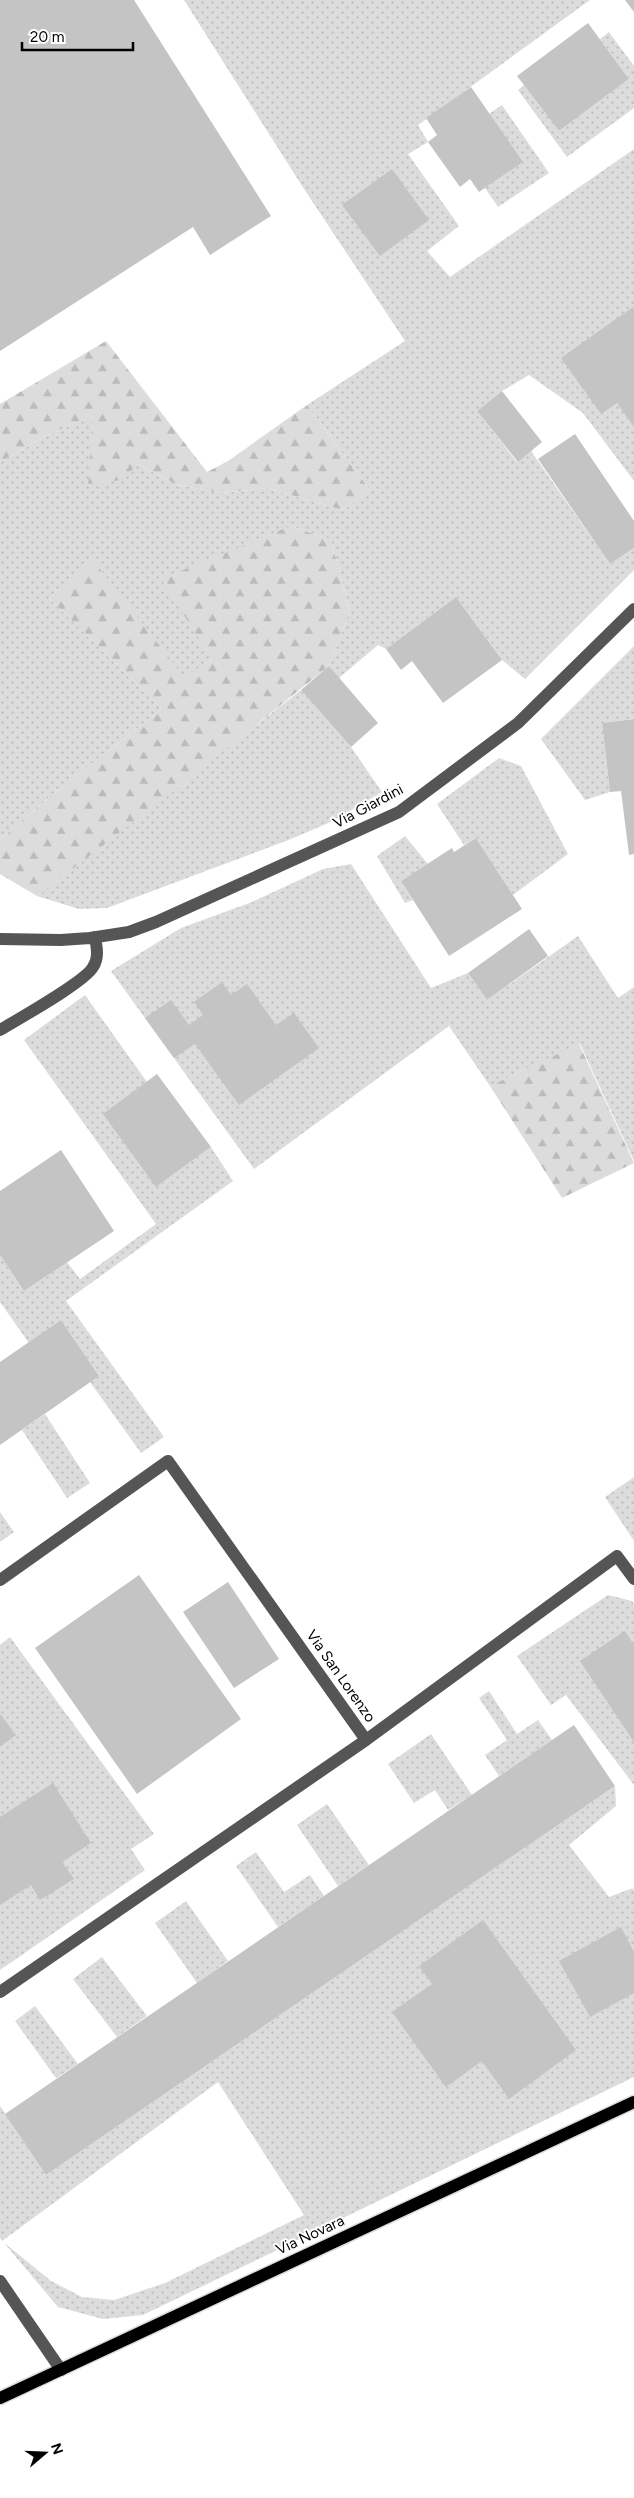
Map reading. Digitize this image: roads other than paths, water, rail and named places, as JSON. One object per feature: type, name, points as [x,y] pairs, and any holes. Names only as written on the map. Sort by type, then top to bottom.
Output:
[{"type":"main road","name":"Via Novara","points":[[0,2398],[634,2102]]},
{"type":"street","name":"Via Giardini","points":[[0,939],[61,940],[129,932],[156,922],[399,812],[518,723],[634,609]]},
{"type":"street","points":[[0,1030],[80,980],[93,968],[98,956],[95,937]]},
{"type":"street","name":"Via San Lorenzo","points":[[0,1580],[168,1461],[366,1740],[0,1992]]},
{"type":"street","points":[[366,1740],[617,1556],[634,1579]]},
{"type":"street","points":[[0,2281],[61,2370]]}]
